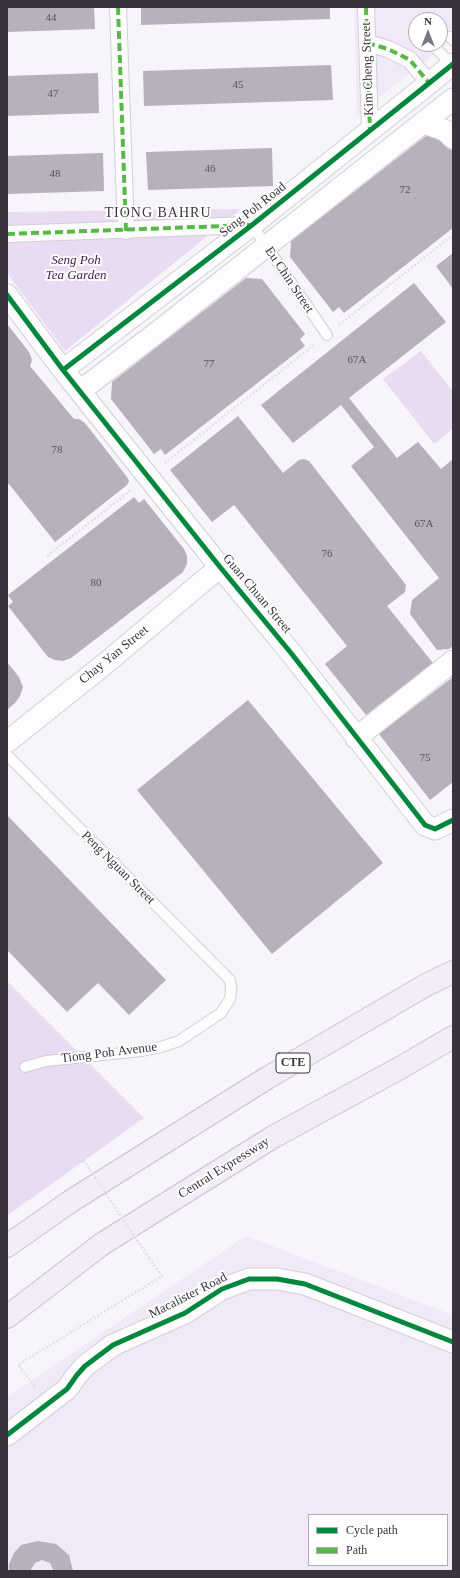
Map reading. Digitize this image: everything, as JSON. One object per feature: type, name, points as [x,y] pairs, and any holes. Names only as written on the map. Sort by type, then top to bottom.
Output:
[{"type":"highway","name":"CTE","points":[[7,1246],[71,1201],[267,1078],[426,985],[453,972]]},
{"type":"highway","name":"Central Expressway","points":[[7,1317],[102,1244],[273,1137],[393,1072],[453,1037]]},
{"type":"street","points":[[118,7],[126,231]]},
{"type":"street","name":"Kim Cheng Street","points":[[366,7],[370,131]]},
{"type":"street","points":[[80,391],[155,334],[422,124],[451,104],[429,83],[410,60],[388,49],[367,43]]},
{"type":"street","name":"Seng Poh Road","points":[[63,370],[252,225],[453,65]]},
{"type":"street","points":[[422,124],[446,131],[453,138]]},
{"type":"street","points":[[7,234],[126,231],[252,225]]},
{"type":"street","name":"Guan Chuan Street","points":[[7,295],[63,370],[220,567],[291,652],[356,738],[425,825],[444,825]]},
{"type":"street","name":"Chay Yan Street","points":[[7,742],[106,663],[220,567]]},
{"type":"street","points":[[356,738],[453,661]]},
{"type":"street","name":"Macalister Road","points":[[7,1435],[68,1390],[77,1374],[85,1366],[114,1344],[185,1313],[222,1289],[249,1279],[277,1279],[305,1284],[453,1342]]},
{"type":"lane","points":[[440,52],[453,65]]},
{"type":"lane","name":"Eu Chin Street","points":[[252,225],[327,335]]},
{"type":"lane","name":"Peng Nguan Street","points":[[7,755],[230,980]]},
{"type":"lane","name":"Tiong Poh Avenue","points":[[25,1066],[46,1060],[142,1051],[180,1041],[221,1013],[230,999],[230,980]]},
{"type":"path","points":[[47,556],[453,235]]},
{"type":"path","points":[[25,1066],[68,1137],[149,1258]]},
{"type":"path","points":[[7,1186],[22,1179],[68,1137]]},
{"type":"shaded area","points":[[354,7],[453,7],[453,39],[448,43],[448,12],[408,12],[408,52],[437,52],[357,115]]},
{"type":"shaded area","points":[[246,1236],[453,1315],[453,1571],[7,1571],[7,1397]]},
{"type":"green space","name":"Seng Poh Tea Garden","points":[[241,209],[65,351],[7,273],[7,212]]},
{"type":"green space","points":[[421,351],[453,392],[453,429],[434,444],[383,379]]},
{"type":"green space","points":[[7,981],[144,1118],[7,1216]]},
{"type":"building","points":[[7,7],[94,7],[95,29],[7,32]]},
{"type":"building","points":[[141,7],[330,7],[330,19],[141,25]]},
{"type":"building","points":[[331,65],[333,100],[144,106],[143,71]]},
{"type":"building","points":[[98,73],[99,113],[7,116],[7,76]]},
{"type":"building","points":[[427,135],[441,137],[453,152],[453,228],[344,313],[339,307],[333,312],[290,257],[291,241]]},
{"type":"building","points":[[272,148],[273,186],[148,190],[146,152]]},
{"type":"building","points":[[103,153],[104,191],[7,194],[7,156]]},
{"type":"building","points":[[453,253],[453,289],[436,266]]},
{"type":"building","points":[[246,278],[262,279],[305,334],[300,339],[305,346],[165,455],[161,449],[154,454],[111,399],[112,382]]},
{"type":"building","points":[[414,283],[446,322],[349,398],[397,458],[418,442],[441,469],[453,459],[453,646],[449,649],[437,650],[410,614],[412,600],[439,578],[351,466],[374,447],[341,405],[293,443],[261,405]]},
{"type":"building","points":[[7,324],[29,352],[32,360],[30,366],[74,419],[79,419],[85,423],[129,481],[127,485],[55,542],[9,484],[7,485]]},
{"type":"building","points":[[238,416],[283,473],[299,460],[304,459],[309,461],[406,585],[405,592],[387,606],[433,663],[366,715],[325,664],[347,646],[234,505],[212,522],[170,470]]},
{"type":"building","points":[[134,497],[139,503],[144,499],[184,549],[187,556],[187,564],[183,572],[71,658],[63,661],[48,657],[8,606],[13,602],[8,595]]},
{"type":"building","points":[[7,662],[19,677],[23,687],[20,696],[7,710]]},
{"type":"building","points":[[453,677],[453,782],[430,800],[379,734]]},
{"type":"building","points":[[248,700],[383,863],[272,954],[137,790]]},
{"type":"building","points":[[7,815],[166,980],[129,1015],[98,983],[67,1012],[7,950]]},
{"type":"building","points":[[38,1541],[56,1544],[69,1555],[73,1571],[54,1571],[50,1563],[42,1560],[35,1563],[30,1571],[9,1571],[9,1564],[14,1553],[21,1545]]},
{"type":"marked path","points":[[118,7],[126,231]]},
{"type":"marked path","points":[[366,7],[370,131]]},
{"type":"marked path","points":[[367,43],[388,49],[410,60],[429,83]]},
{"type":"marked path","points":[[7,234],[251,225]]},
{"type":"cycle path","points":[[63,370],[252,225],[453,64]]},
{"type":"cycle path","points":[[7,295],[63,370],[220,567],[291,653],[425,825],[435,829],[453,820]]},
{"type":"cycle path","points":[[7,1435],[67,1389],[85,1366],[113,1345],[185,1313],[222,1289],[249,1279],[277,1279],[305,1284],[453,1342]]},
{"type":"district","name":"TIONG BAHRU","points":[[158,213]]}]
